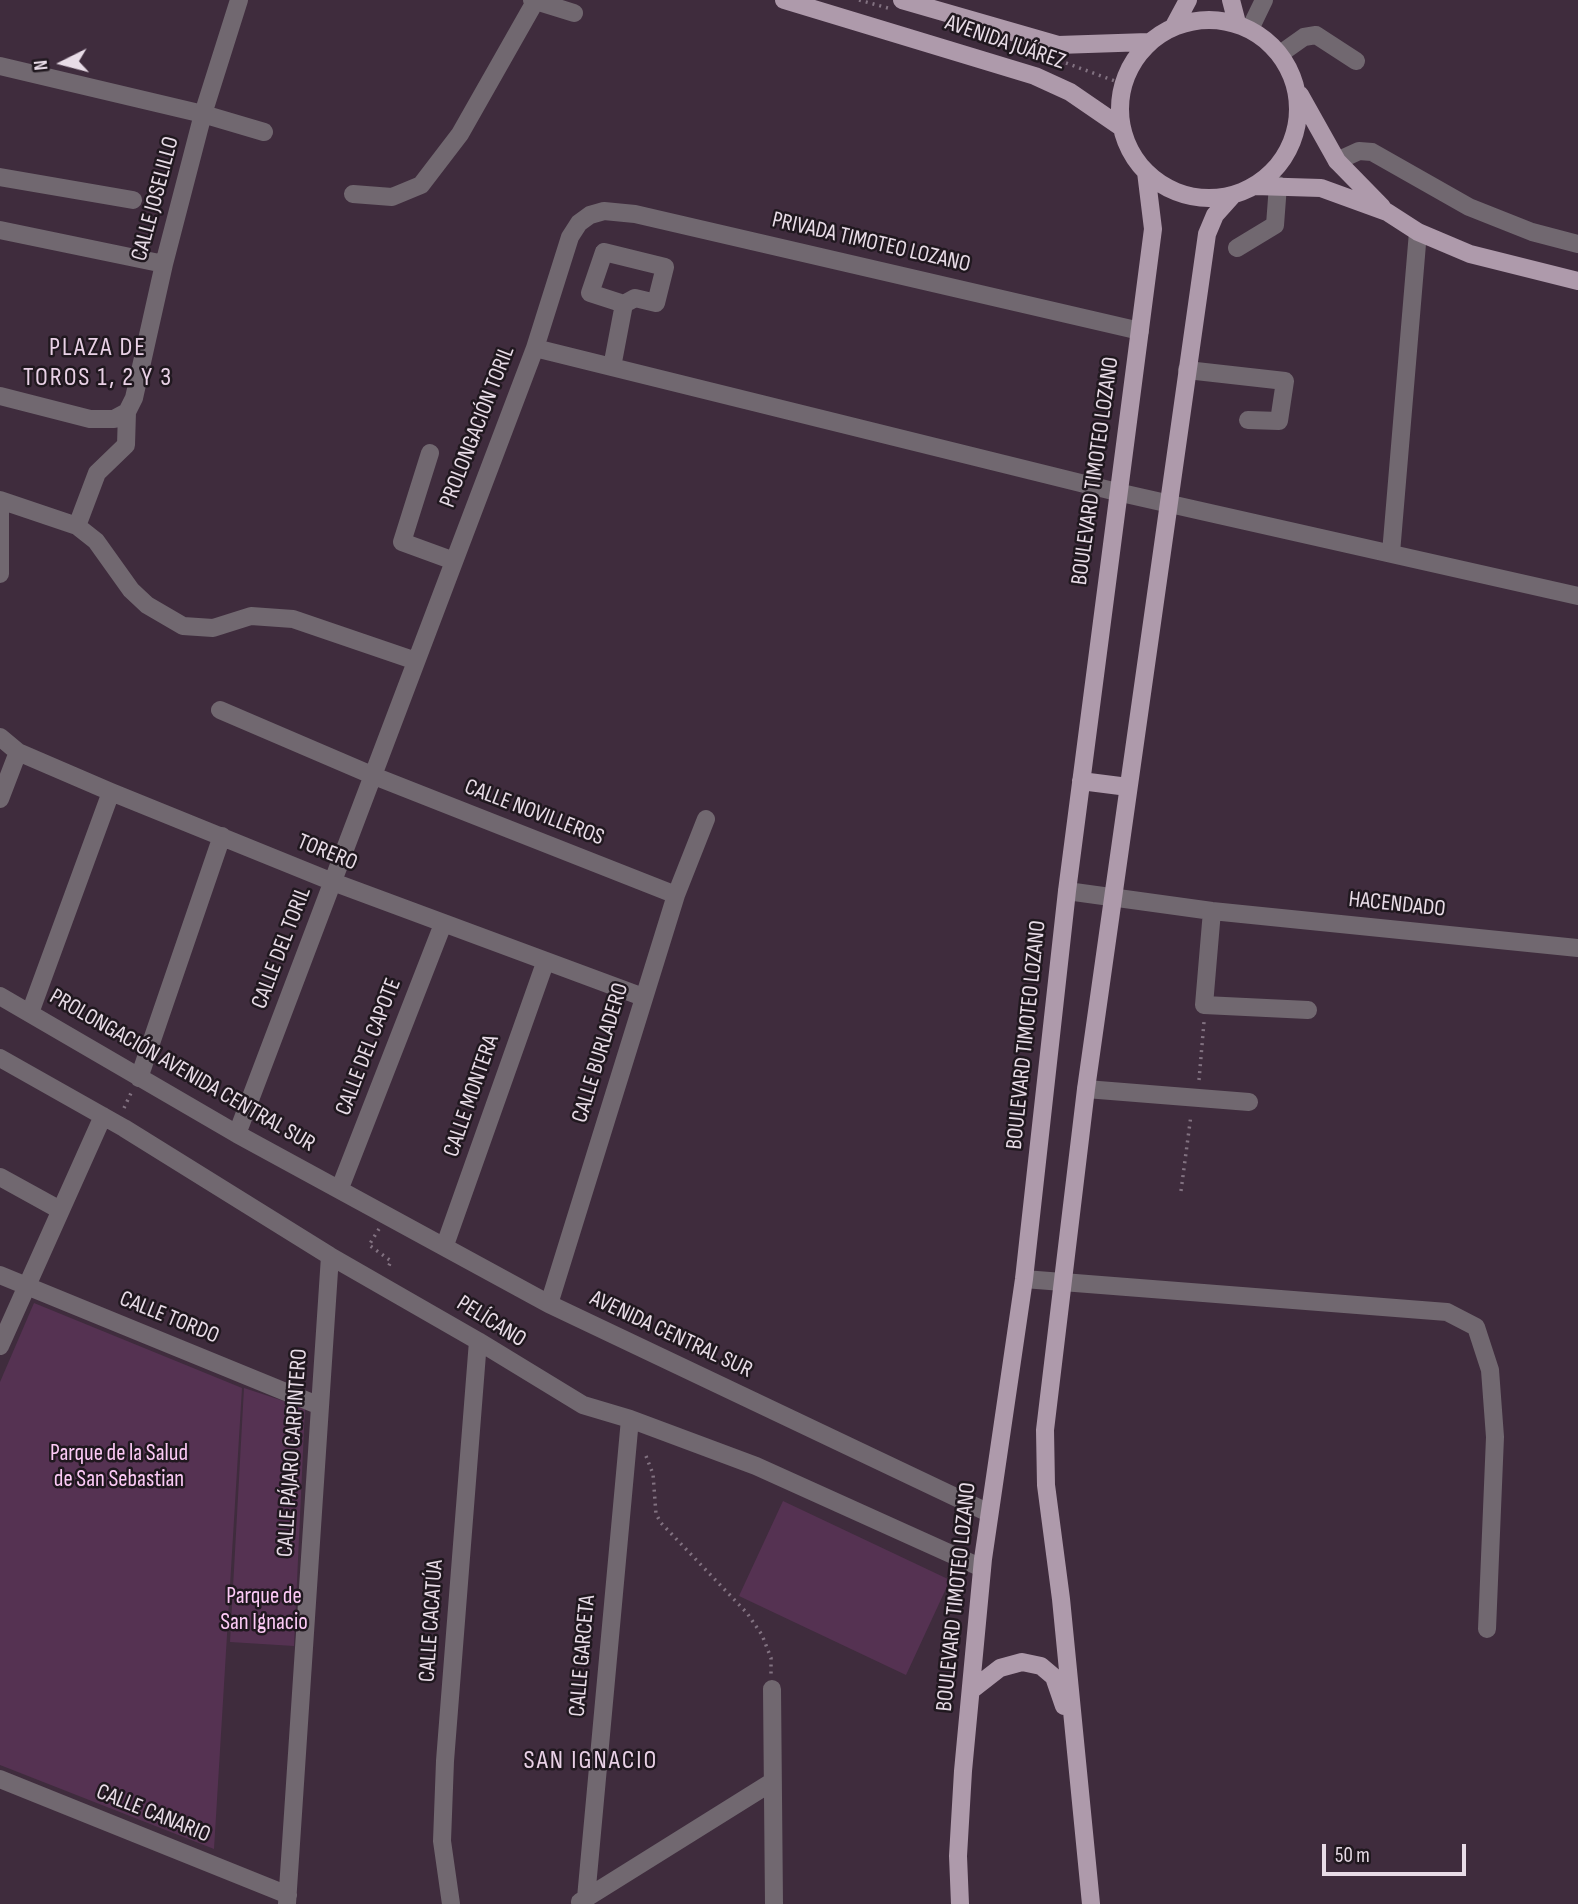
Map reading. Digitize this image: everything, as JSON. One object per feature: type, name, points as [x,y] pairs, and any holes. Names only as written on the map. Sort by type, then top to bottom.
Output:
[{"type":"main road","name":"AVENIDA JUÁREZ","points":[[784,0],[1035,76],[1070,92],[1121,127]]},
{"type":"main road","name":"AVENIDA JUÁREZ","points":[[902,0],[1058,45],[1149,42]]},
{"type":"main road","points":[[1174,26],[1188,0]]},
{"type":"main road","points":[[1231,0],[1243,26]]},
{"type":"main road","points":[[1296,88],[1299,111],[1291,144],[1273,172],[1255,186],[1232,196],[1209,199],[1185,195],[1164,186],[1135,159],[1121,127],[1123,84],[1133,61],[1149,42],[1174,26],[1216,19],[1243,26],[1280,54],[1337,161],[1387,212],[1418,232],[1470,254],[1578,281]]},
{"type":"main road","name":"BOULEVARD TIMOTEO LOZANO","points":[[960,1904],[959,1844],[982,1563],[1024,1279],[1067,891],[1153,229],[1146,172]]},
{"type":"main road","points":[[1255,186],[1321,188],[1387,212]]},
{"type":"main road","points":[[1091,1904],[1061,1599],[1046,1485],[1045,1430],[1086,1089],[1207,234],[1215,215],[1232,196]]},
{"type":"main road","points":[[1081,781],[1128,786]]},
{"type":"main road","points":[[973,1689],[1000,1668],[1022,1662],[1041,1666],[1054,1678],[1060,1691],[1074,1740]]},
{"type":"street","name":"CALLE JOSELILLO","points":[[77,526],[97,473],[125,445],[127,412],[134,398],[164,264],[203,114],[239,0]]},
{"type":"street","points":[[353,194],[392,197],[421,186],[460,134],[535,0],[573,13]]},
{"type":"street","points":[[1243,26],[1264,0]]},
{"type":"street","points":[[1280,54],[1304,37],[1316,35],[1356,61]]},
{"type":"street","points":[[1,72],[203,114],[264,132]]},
{"type":"street","points":[[1337,161],[1359,151],[1371,152],[1469,207],[1532,232],[1578,244]]},
{"type":"street","points":[[0,177],[133,200]]},
{"type":"street","points":[[1237,248],[1275,225],[1278,185]]},
{"type":"street","name":"PRIVADA TIMOTEO LOZANO","points":[[590,215],[618,211],[635,214],[1140,331]]},
{"type":"street","name":"PROLONGACIÓN TORIL","points":[[416,661],[535,348],[570,237],[590,215]]},
{"type":"street","points":[[0,230],[164,264]]},
{"type":"street","points":[[1391,553],[1418,232]]},
{"type":"street","points":[[612,367],[624,304]]},
{"type":"street","points":[[535,348],[1117,492],[1578,596]]},
{"type":"street","points":[[1187,370],[1285,381],[1279,421],[1248,420]]},
{"type":"street","points":[[0,396],[90,419],[114,419],[127,412]]},
{"type":"street","points":[[430,453],[402,542],[454,561]]},
{"type":"street","points":[[0,500],[77,526],[96,541],[131,590],[147,605],[183,626],[213,628],[251,616],[293,619],[416,661]]},
{"type":"street","points":[[0,510],[0,574]]},
{"type":"street","name":"CALLE DEL TORIL","points":[[237,1134],[416,661]]},
{"type":"street","name":"CALLE NOVILLEROS","points":[[220,710],[373,776],[676,895]]},
{"type":"street","name":"TORERO","points":[[0,737],[18,752],[333,882],[545,963],[643,997]]},
{"type":"street","points":[[0,799],[18,752]]},
{"type":"street","points":[[30,1013],[111,792]]},
{"type":"street","name":"CALLE BURLADERO","points":[[549,1304],[676,895],[706,819]]},
{"type":"street","points":[[139,1078],[222,836]]},
{"type":"street","name":"HACENDADO","points":[[1067,891],[1212,911],[1578,948]]},
{"type":"street","points":[[1212,911],[1204,1006],[1308,1010]]},
{"type":"street","name":"CALLE DEL CAPOTE","points":[[340,1188],[443,924]]},
{"type":"street","name":"CALLE MONTERA","points":[[446,1245],[545,963]]},
{"type":"street","name":"PROLONGACIÓN AVENIDA CENTRAL SUR","points":[[0,996],[237,1134],[340,1188]]},
{"type":"street","points":[[0,1058],[103,1116],[330,1256]]},
{"type":"street","points":[[1086,1089],[1249,1102]]},
{"type":"street","points":[[0,1346],[103,1116]]},
{"type":"street","points":[[0,1177],[60,1210]]},
{"type":"street","name":"AVENIDA CENTRAL SUR","points":[[340,1188],[549,1304],[989,1513]]},
{"type":"street","name":"PELÍCANO","points":[[330,1256],[478,1340],[583,1405],[630,1419],[756,1466],[982,1563]]},
{"type":"street","name":"CALLE PÁJARO CARPINTERO","points":[[288,1900],[330,1256]]},
{"type":"street","name":"CALLE TORDO","points":[[0,1275],[320,1406]]},
{"type":"street","points":[[1024,1279],[1447,1312],[1476,1327],[1490,1370],[1495,1437],[1487,1629]]},
{"type":"street","name":"CALLE CACATÚA","points":[[451,1904],[442,1841],[445,1761],[478,1340]]},
{"type":"street","name":"CALLE GARCETA","points":[[581,1901],[630,1419]]},
{"type":"street","points":[[772,1689],[774,1904]]},
{"type":"street","name":"CALLE CANARIO","points":[[0,1779],[288,1900]]},
{"type":"street","points":[[581,1901],[772,1782]]},
{"type":"path","points":[[1181,1191],[1202,1058],[1204,1006]]},
{"type":"path","points":[[361,1200],[360,1215],[379,1228],[369,1245],[391,1261],[380,1284]]},
{"type":"path","points":[[644,1452],[653,1474],[656,1514],[697,1564],[747,1613],[762,1635],[771,1658],[772,1689]]},
{"type":"green space","name":"Parque de la Salud de San Sebastian","points":[[34,1303],[242,1388],[214,1849],[0,1765],[0,1382]]},
{"type":"green space","name":"Parque de San Ignacio","points":[[244,1388],[305,1408],[294,1646],[230,1642]]},
{"type":"green space","points":[[783,1501],[950,1580],[906,1675],[739,1596]]},
{"type":"district","name":"PLAZA DE TOROS 1, 2 Y 3","points":[[98,363]]},
{"type":"district","name":"SAN IGNACIO","points":[[591,1761]]}]
